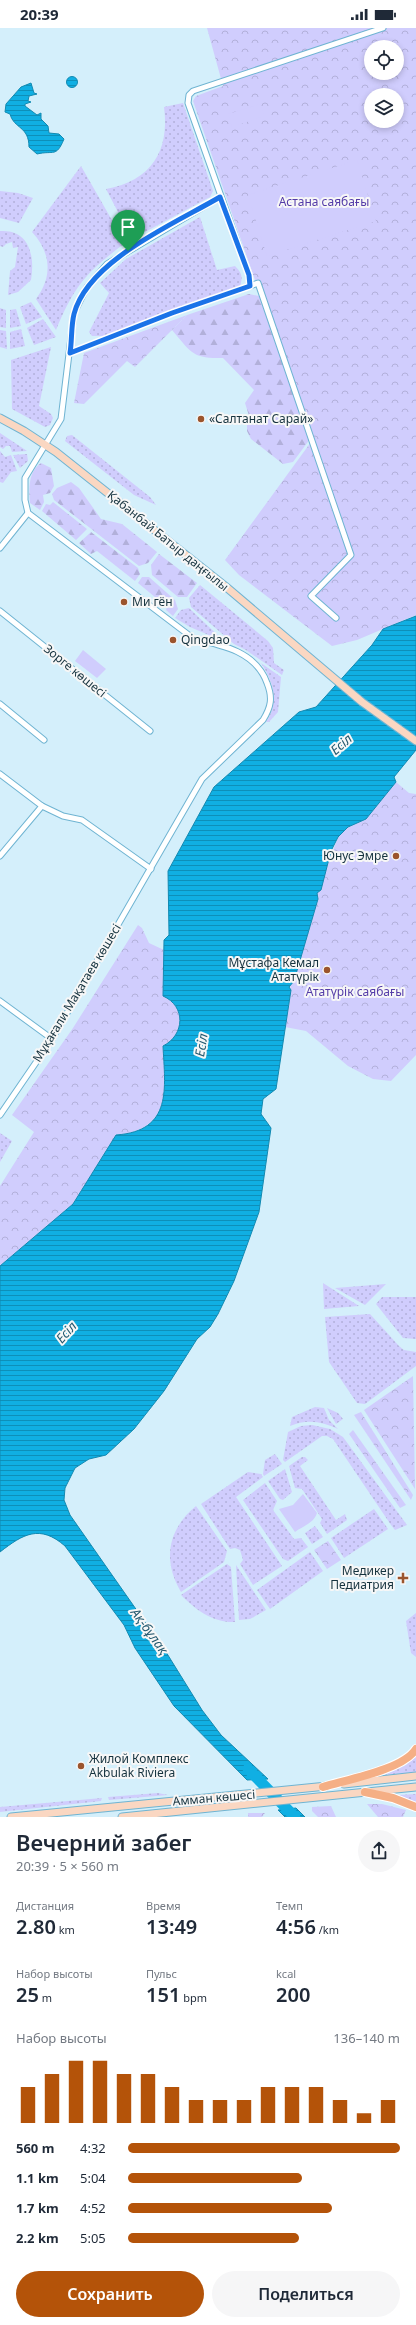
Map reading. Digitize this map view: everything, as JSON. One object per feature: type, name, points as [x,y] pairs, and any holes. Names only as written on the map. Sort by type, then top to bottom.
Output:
[{"type":"main road","name":"Қабанбай Батыр даңғылы","points":[[2,419],[45,445],[225,586],[329,673],[416,740]]},
{"type":"main road","points":[[322,1786],[385,1770],[403,1760],[416,1749]]},
{"type":"main road","name":"Амман көшесі","points":[[11,1817],[91,1813],[200,1798],[293,1790],[416,1776]]},
{"type":"main road","name":"Амман көшесі","points":[[122,1817],[416,1787]]},
{"type":"main road","points":[[365,1792],[393,1798],[416,1806]]},
{"type":"street","points":[[250,286],[249,275],[192,116],[188,103],[190,95],[193,91],[383,28]]},
{"type":"street","points":[[0,548],[28,513],[24,500],[26,478],[61,419],[74,313],[87,287],[107,264],[220,197]]},
{"type":"street","points":[[70,353],[172,313],[258,283],[351,555],[311,596],[336,618]]},
{"type":"street","name":"Мұқағали Мақатаев көшесі","points":[[0,1115],[52,1038],[202,779],[263,720],[270,709],[272,694],[264,674],[254,661],[222,645],[194,639],[28,513]]},
{"type":"street","name":"Зорге көшесі","points":[[0,611],[150,731]]},
{"type":"street","points":[[0,704],[44,740]]},
{"type":"street","points":[[0,774],[42,806],[63,816],[82,820],[151,869]]},
{"type":"street","points":[[0,856],[42,806]]},
{"type":"street","points":[[0,1001],[52,1038]]},
{"type":"green space","name":"Астана саябағы","points":[[207,28],[416,28],[416,615],[357,640],[332,646],[239,575],[225,560],[311,442],[193,101],[196,96],[223,86]]},
{"type":"green space","points":[[183,103],[213,191],[210,197],[132,239],[106,189],[122,185],[135,179],[146,171],[154,162],[164,137],[164,107]]},
{"type":"green space","points":[[260,104],[264,116],[232,127],[228,114]]},
{"type":"green space","points":[[357,160],[376,221],[267,256],[248,195]]},
{"type":"green space","points":[[81,166],[125,243],[101,262],[83,280],[69,301],[56,330],[36,299],[45,282],[48,265],[43,248],[32,232]]},
{"type":"green space","points":[[0,191],[18,193],[33,198],[19,223],[0,218]]},
{"type":"green space","points":[[200,217],[217,270],[235,266],[241,275],[240,286],[105,336],[92,336],[89,332],[109,293],[100,283],[126,259]]},
{"type":"green space","points":[[0,231],[18,235],[24,240],[31,254],[32,262],[31,280],[18,292],[8,295],[10,271],[15,267],[18,247],[13,248],[12,242],[3,247],[0,246]]},
{"type":"green space","points":[[249,294],[259,296],[310,439],[293,462],[283,464],[251,439],[247,431],[247,421],[250,419],[245,403],[254,390],[223,358],[205,357],[193,353],[172,330],[187,315]]},
{"type":"green space","points":[[31,302],[42,317],[26,324],[20,307]]},
{"type":"green space","points":[[0,308],[6,310],[6,328],[0,327]]},
{"type":"green space","points":[[16,309],[21,326],[10,328],[10,310]]},
{"type":"green space","points":[[187,315],[135,367],[127,361],[84,404],[74,403],[84,353]]},
{"type":"green space","points":[[43,319],[56,337],[34,345],[27,328]]},
{"type":"green space","points":[[21,329],[25,346],[10,349],[10,332]]},
{"type":"green space","points":[[0,330],[6,331],[7,349],[0,347]]},
{"type":"green space","points":[[51,347],[39,406],[51,414],[53,418],[50,425],[45,427],[12,409],[11,360]]},
{"type":"green space","points":[[0,433],[27,451],[12,452],[10,446],[6,446],[3,449],[0,447]]},
{"type":"green space","points":[[72,435],[150,497],[156,505],[134,495],[65,441],[67,436]]},
{"type":"green space","points":[[0,451],[5,457],[11,455],[17,471],[11,472],[3,483],[0,482]]},
{"type":"green space","points":[[27,454],[28,461],[20,468],[13,455]]},
{"type":"green space","points":[[41,463],[51,468],[54,486],[50,493],[43,495],[44,502],[40,510],[30,503],[29,492],[30,481],[34,471]]},
{"type":"green space","points":[[71,482],[79,488],[101,519],[122,524],[157,552],[148,563],[139,566],[54,500],[52,494],[57,488]]},
{"type":"green space","points":[[53,502],[87,529],[76,540],[42,511],[46,504],[50,505]]},
{"type":"green space","points":[[91,532],[138,568],[140,574],[135,581],[97,551],[91,554],[79,543]]},
{"type":"green space","points":[[159,554],[197,583],[187,597],[178,597],[152,575],[151,565]]},
{"type":"green space","points":[[142,577],[149,577],[175,600],[178,609],[173,616],[166,610],[167,607],[138,583]]},
{"type":"green space","points":[[200,585],[268,641],[273,648],[274,663],[284,670],[282,675],[246,650],[234,644],[191,607],[189,598]]},
{"type":"green space","points":[[189,608],[225,642],[190,627],[175,618],[181,610]]},
{"type":"green space","points":[[83,650],[106,669],[97,678],[75,661]]},
{"type":"green space","points":[[261,663],[281,677],[278,712],[269,722],[266,722],[273,707],[274,699],[272,684]]},
{"type":"green space","name":"Ататүрік саябағы","points":[[396,782],[409,793],[416,794],[416,1055],[391,1081],[373,1079],[348,1066],[306,1031],[285,1027],[291,991],[290,985],[294,981],[318,899],[317,893],[338,837],[348,827],[366,819]]},
{"type":"green space","points":[[138,925],[142,928],[149,943],[164,950],[163,995],[171,1000],[176,1006],[180,1020],[176,1035],[163,1046],[165,1077],[162,1104],[156,1116],[148,1125],[134,1131],[116,1135],[73,1204],[0,1266],[0,1186],[34,1132],[12,1115],[73,1028]]},
{"type":"green space","points":[[0,1133],[12,1141],[0,1162]]},
{"type":"green space","points":[[323,1283],[359,1306],[324,1309]]},
{"type":"green space","points":[[386,1284],[365,1305],[335,1288]]},
{"type":"green space","points":[[382,1297],[416,1297],[416,1339],[403,1338],[376,1304]]},
{"type":"green space","points":[[370,1314],[399,1346],[404,1350],[416,1352],[416,1366],[365,1404],[357,1403],[329,1362],[325,1317]]},
{"type":"green space","points":[[413,1376],[415,1489],[364,1410]]},
{"type":"green space","points":[[315,1407],[324,1408],[329,1420],[338,1429],[326,1424],[314,1422],[302,1422],[290,1426],[292,1417]]},
{"type":"green space","points":[[327,1408],[338,1413],[343,1419],[336,1424]]},
{"type":"green space","points":[[361,1412],[413,1495],[411,1500],[354,1415]]},
{"type":"green space","points":[[312,1425],[330,1429],[343,1437],[407,1525],[395,1530],[333,1439],[327,1436],[322,1436],[285,1462],[283,1460],[288,1432],[301,1426]]},
{"type":"green space","points":[[353,1430],[406,1505],[400,1508],[349,1434]]},
{"type":"green space","points":[[275,1454],[282,1464],[264,1476],[265,1460]]},
{"type":"green space","points":[[302,1457],[305,1457],[308,1460],[300,1466],[336,1520],[345,1514],[347,1520],[327,1534],[320,1523],[322,1519],[302,1489],[295,1488],[289,1466]]},
{"type":"green space","points":[[285,1469],[292,1492],[283,1500],[280,1499],[268,1481]]},
{"type":"green space","points":[[248,1472],[261,1474],[263,1477],[236,1497],[282,1566],[253,1585],[240,1564],[243,1560],[240,1550],[235,1548],[230,1549],[201,1504]]},
{"type":"green space","points":[[265,1483],[277,1501],[273,1510],[294,1539],[301,1538],[308,1547],[288,1561],[283,1559],[243,1500]]},
{"type":"green space","points":[[303,1494],[317,1513],[311,1522],[295,1532],[279,1509],[293,1505]]},
{"type":"green space","points":[[196,1506],[227,1551],[224,1562],[181,1592],[171,1568],[171,1546],[179,1525]]},
{"type":"green space","points":[[374,1509],[388,1529],[344,1558],[331,1538]]},
{"type":"green space","points":[[315,1526],[323,1537],[312,1544],[305,1533]]},
{"type":"green space","points":[[328,1541],[341,1560],[327,1569],[314,1550]]},
{"type":"green space","points":[[310,1552],[323,1571],[270,1609],[257,1590]]},
{"type":"green space","points":[[227,1564],[231,1567],[235,1622],[227,1622],[212,1618],[193,1606],[181,1595]]},
{"type":"green space","points":[[236,1565],[266,1610],[250,1619],[239,1620]]},
{"type":"green space","points":[[416,1613],[416,1657],[411,1653],[406,1621]]},
{"type":"green space","points":[[416,1755],[416,1772],[384,1775],[406,1765]]},
{"type":"green space","points":[[158,1793],[168,1795],[109,1800],[108,1797]]},
{"type":"green space","points":[[416,1794],[416,1802],[398,1795]]},
{"type":"green space","points":[[102,1798],[101,1801],[0,1812],[0,1807]]},
{"type":"green space","points":[[367,1804],[382,1804],[406,1810],[403,1817],[378,1817]]},
{"type":"green space","points":[[331,1806],[336,1817],[318,1817],[312,1811],[312,1807]]},
{"type":"green space","points":[[248,1813],[265,1813],[262,1817],[248,1817]]},
{"type":"water","points":[[70,77],[74,77],[76,78],[76,86],[70,87],[67,84],[67,80]]},
{"type":"water","points":[[31,83],[34,93],[37,94],[29,96],[28,101],[31,102],[25,104],[25,106],[37,115],[41,113],[41,119],[48,126],[49,133],[59,134],[64,139],[59,149],[54,152],[37,154],[29,147],[27,135],[24,131],[15,123],[10,114],[5,112],[6,104],[21,87]]},
{"type":"water","name":"Есіл","points":[[416,616],[416,750],[394,777],[396,782],[366,819],[348,827],[338,837],[331,851],[321,890],[317,893],[318,899],[294,981],[289,987],[291,990],[276,1089],[263,1099],[261,1114],[271,1128],[259,1212],[234,1281],[210,1327],[197,1339],[164,1391],[134,1429],[106,1455],[89,1459],[75,1468],[65,1488],[64,1500],[70,1515],[166,1652],[202,1710],[221,1735],[268,1779],[247,1780],[174,1706],[135,1648],[124,1625],[65,1546],[56,1539],[40,1533],[24,1536],[0,1552],[0,1266],[73,1204],[116,1135],[134,1132],[148,1125],[156,1116],[162,1105],[165,1077],[163,1046],[176,1035],[180,1021],[176,1006],[163,996],[164,940],[169,935],[168,871],[214,787],[299,712],[316,707],[372,645],[383,629]]},
{"type":"water","points":[[296,1808],[305,1817],[285,1817],[278,1810]]},
{"type":"waterway","name":"Ақ-бұлақ","points":[[248,1769],[295,1817]]},
{"type":"place","name":"«Салтанат Сарай»","points":[[201,419]]},
{"type":"place","name":"Ми гён","points":[[124,602]]},
{"type":"place","name":"Qingdao","points":[[173,640]]},
{"type":"place","name":"Юнус Эмре","points":[[396,856]]},
{"type":"place","name":"Мұстафа Кемал Ататүрік","points":[[327,970]]},
{"type":"place","name":"Медикер Педиатрия","points":[[403,1578]]},
{"type":"place","name":"Жилой Комплекс Akbulak Riviera","points":[[81,1766]]},
{"type":"route","points":[[220,197],[249,275],[250,286],[172,313],[70,353],[74,313],[87,287],[107,264],[128,251],[220,197]]}]
